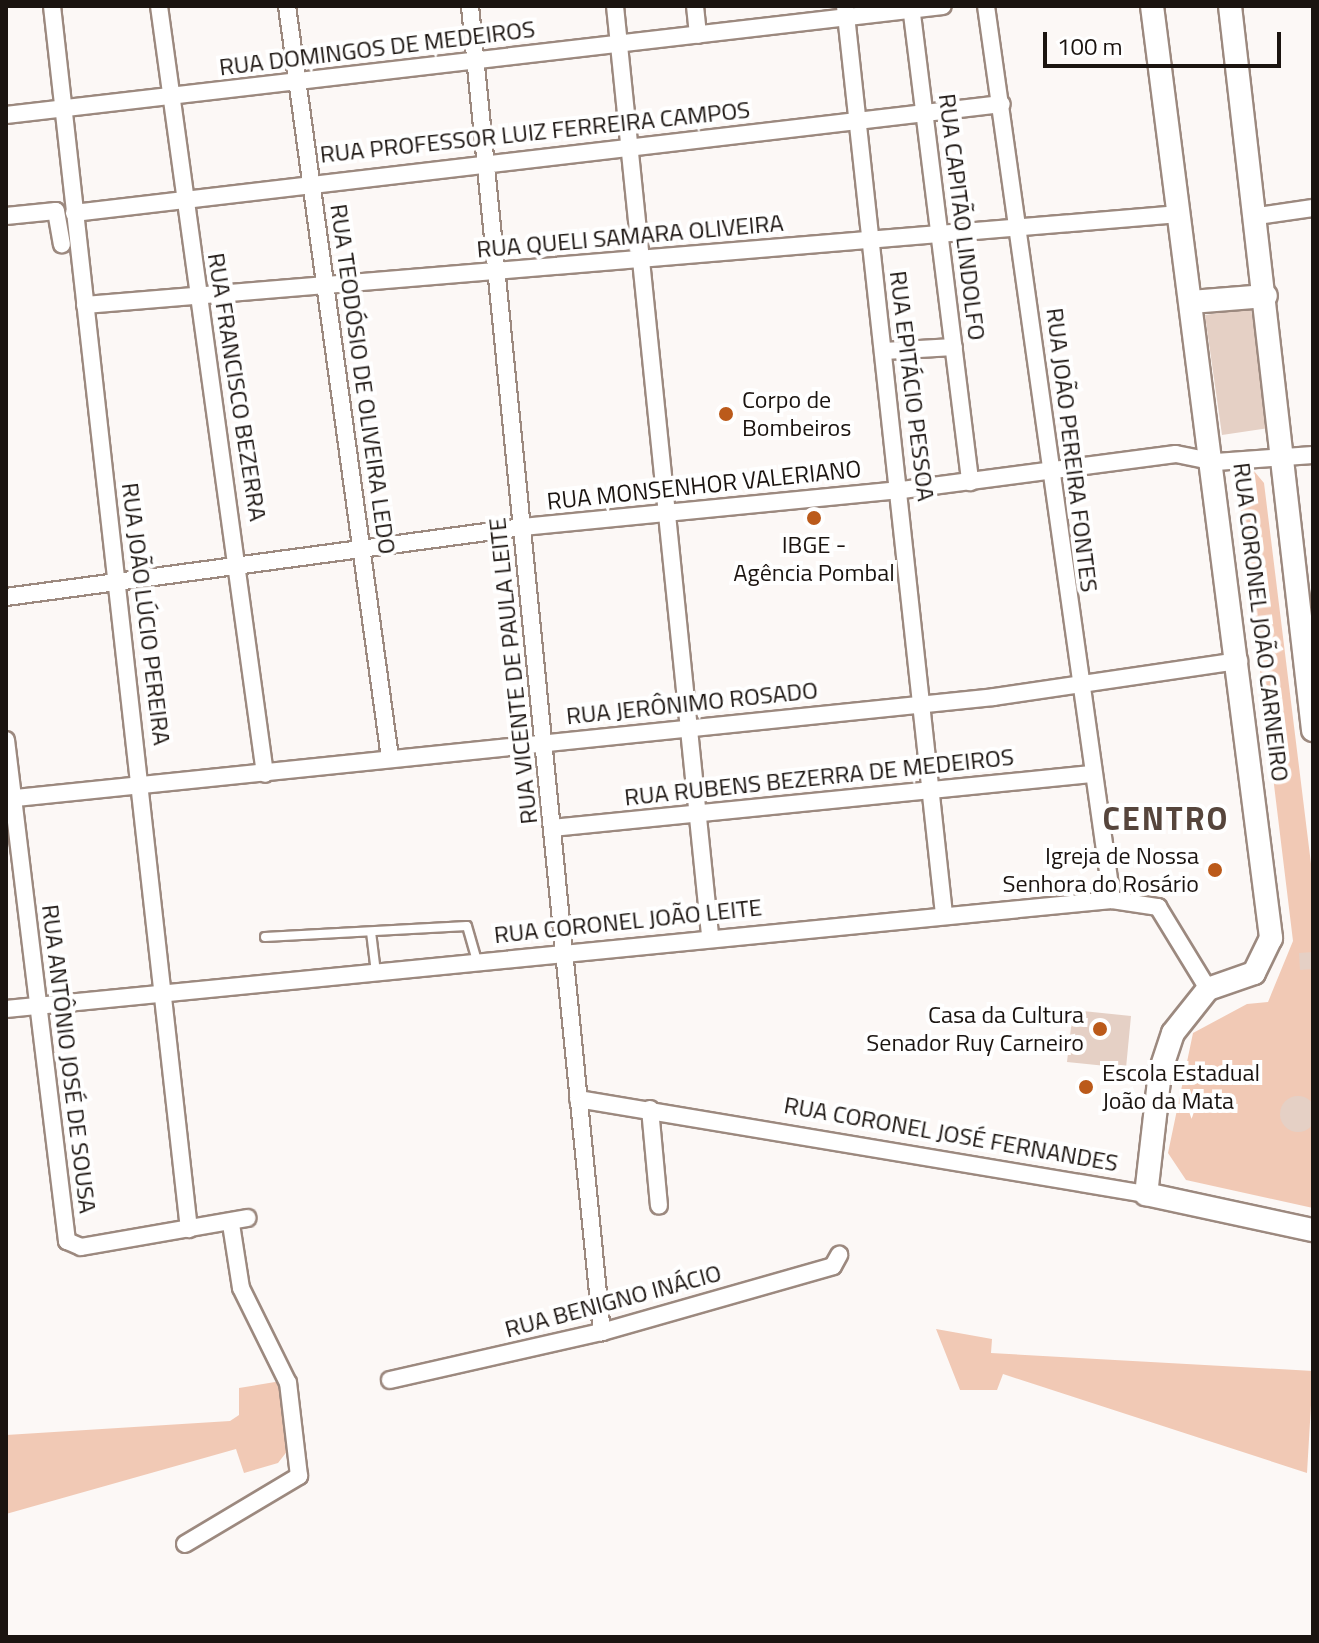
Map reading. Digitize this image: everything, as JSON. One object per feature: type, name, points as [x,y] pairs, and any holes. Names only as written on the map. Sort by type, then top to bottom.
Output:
[{"type":"main road","name":"RUA CORONEL JOÃO CARNEIRO","points":[[1146,1194],[1166,1050],[1183,1014],[1208,989],[1254,973],[1271,938],[1216,462],[1191,302],[1152,6]]},
{"type":"main road","name":"RUA CORONEL JOÃO CARNEIRO","points":[[1230,6],[1258,216],[1313,730]]},
{"type":"main road","points":[[1191,302],[1266,296]]},
{"type":"main road","name":"RUA CORONEL JOSÉ FERNANDES","points":[[1146,1194],[1313,1230]]},
{"type":"street","name":"RUA JOÃO LÚCIO PEREIRA","points":[[52,6],[116,580],[143,785],[162,992],[189,1229]]},
{"type":"street","name":"RUA FRANCISCO BEZERRA","points":[[159,6],[184,199],[239,565],[265,774]]},
{"type":"street","name":"RUA TEODÓSIO DE OLIVEIRA LEDO","points":[[287,6],[390,758]]},
{"type":"street","name":"RUA VICENTE DE PAULA LEITE","points":[[470,6],[602,1332]]},
{"type":"street","points":[[615,6],[670,514],[710,935]]},
{"type":"street","points":[[695,6],[698,35]]},
{"type":"street","name":"RUA DOMINGOS DE MEDEIROS","points":[[6,115],[619,45],[846,11],[943,6]]},
{"type":"street","name":"RUA JOÃO PEREIRA FONTES","points":[[986,6],[1002,104],[1078,686],[1112,900]]},
{"type":"street","name":"RUA CAPITÃO LINDOLFO","points":[[911,8],[970,482]]},
{"type":"street","name":"RUA EPITÁCIO PESSOA","points":[[846,11],[870,239],[902,490],[929,789],[944,915]]},
{"type":"street","name":"RUA PROFESSOR LUIZ FERREIRA CAMPOS","points":[[74,213],[312,180],[629,148],[1002,104]]},
{"type":"street","points":[[1258,216],[1313,208]]},
{"type":"street","points":[[6,216],[56,211],[62,244]]},
{"type":"street","name":"RUA QUELI SAMARA OLIVEIRA","points":[[85,305],[1179,214]]},
{"type":"street","points":[[884,351],[954,347]]},
{"type":"street","name":"RUA MONSENHOR VALERIANO","points":[[6,597],[523,527],[902,490],[1176,454],[1216,462],[1313,455]]},
{"type":"street","name":"RUA JERÔNIMO ROSADO","points":[[10,798],[265,774],[390,758],[1078,686],[1239,661]]},
{"type":"street","name":"RUA ANTÔNIO JOSÉ DE SOUSA","points":[[6,740],[10,798],[67,1241],[81,1247],[189,1229]]},
{"type":"street","name":"RUA RUBENS BEZERRA DE MEDEIROS","points":[[552,828],[1091,774]]},
{"type":"street","name":"RUA CORONEL JOÃO LEITE","points":[[6,1009],[710,935],[1112,900],[1158,907],[1208,989]]},
{"type":"street","name":"RUA CORONEL JOSÉ FERNANDES","points":[[578,1099],[1146,1194]]},
{"type":"street","points":[[650,1109],[659,1206]]},
{"type":"street","points":[[185,1544],[293,1485],[300,1468],[288,1383],[241,1288],[239,1221],[189,1229]]},
{"type":"street","name":"RUA BENIGNO INÁCIO","points":[[390,1380],[602,1332],[833,1266],[839,1255]]},
{"type":"lane","points":[[265,937],[467,926],[477,961]]},
{"type":"lane","points":[[371,932],[376,971]]},
{"type":"shaded area","points":[[1254,471],[1264,483],[1313,880],[1313,1208],[1186,1180],[1168,1153],[1193,1033],[1247,1004],[1268,1002],[1293,941],[1238,489],[1239,478]]},
{"type":"shaded area","points":[[936,1329],[992,1339],[991,1353],[1313,1371],[1307,1473],[1003,1374],[997,1390],[960,1390]]},
{"type":"shaded area","points":[[281,1381],[292,1445],[278,1463],[244,1473],[236,1449],[6,1514],[6,1435],[230,1421],[239,1415],[239,1388]]},
{"type":"building","points":[[1251,308],[1269,428],[1222,435],[1205,315]]},
{"type":"building","points":[[1313,952],[1313,969],[1300,970],[1299,953]]},
{"type":"building","name":"Casa da Cultura Senador Ruy Carneiro","points":[[1073,1010],[1131,1016],[1126,1068],[1067,1062]]},
{"type":"building","points":[[1298,1096],[1311,1101],[1316,1114],[1311,1127],[1298,1132],[1285,1127],[1280,1114],[1285,1101]]},
{"type":"place","name":"Corpo de Bombeiros","points":[[726,414]]},
{"type":"place","name":"IBGE - Agência Pombal","points":[[814,518]]},
{"type":"place","name":"Igreja de Nossa Senhora do Rosário","points":[[1215,870]]},
{"type":"place","name":"Casa da Cultura Senador Ruy Carneiro","points":[[1100,1029]]},
{"type":"place","name":"Escola Estadual João da Mata","points":[[1086,1087]]},
{"type":"district","name":"CENTRO","points":[[1166,818]]}]
